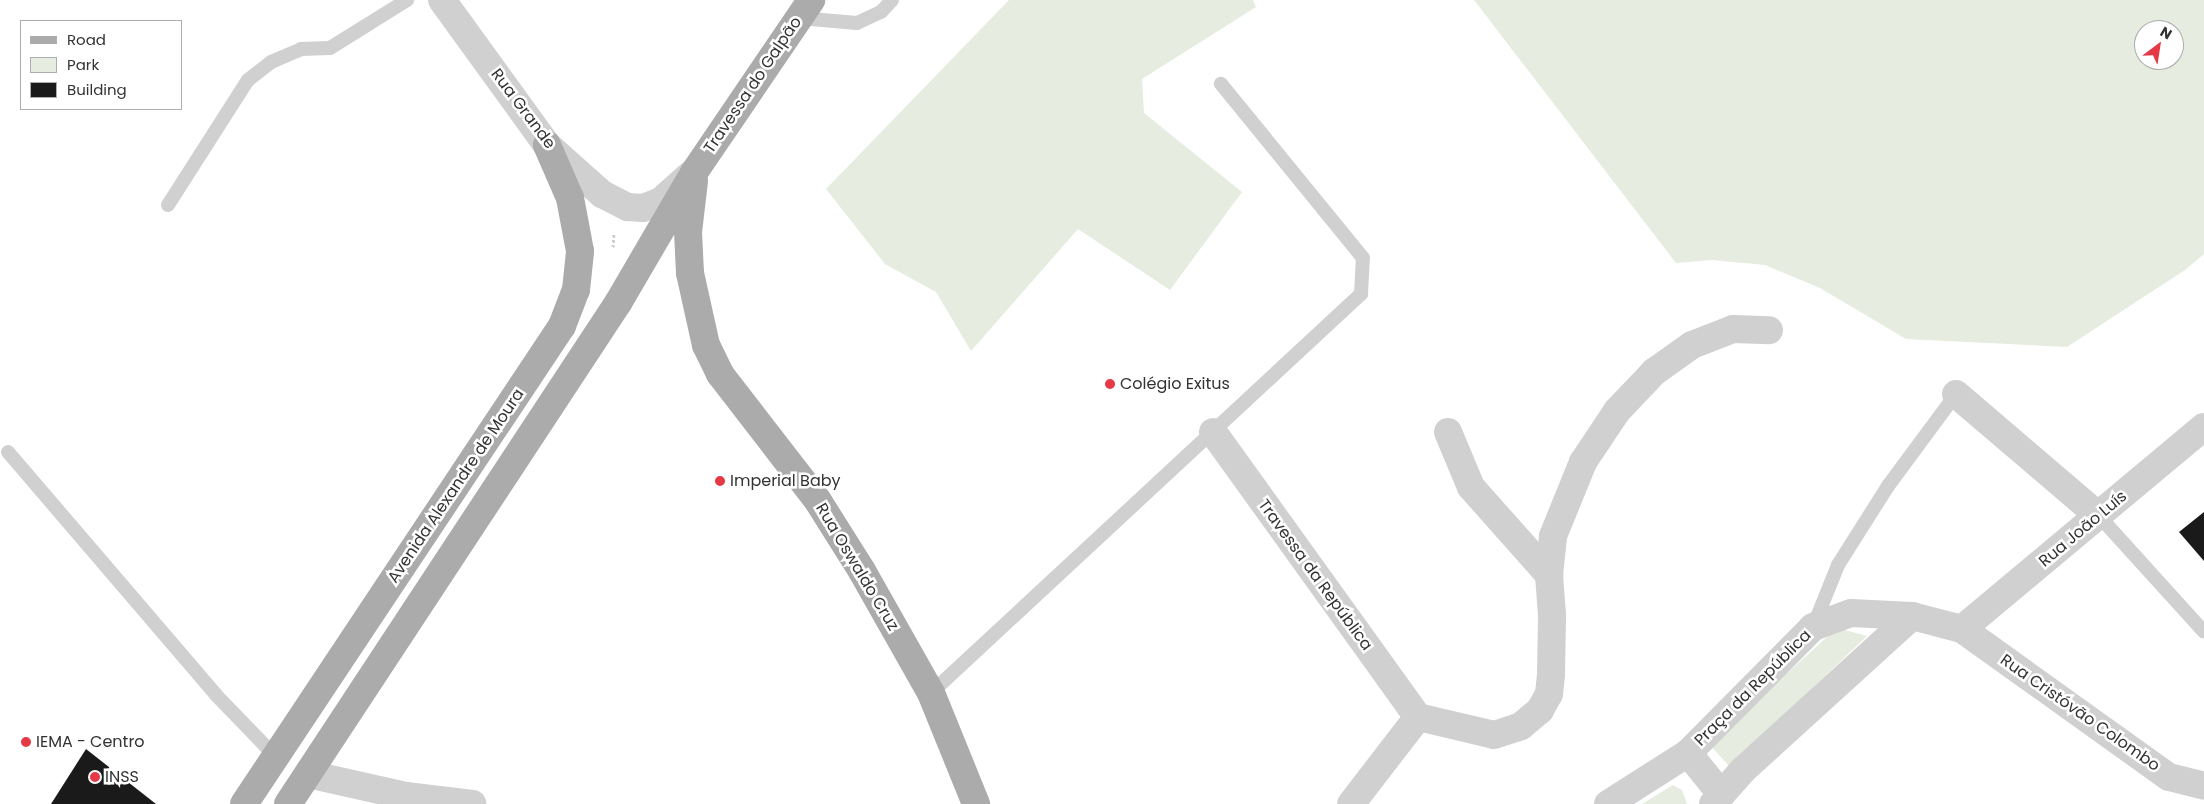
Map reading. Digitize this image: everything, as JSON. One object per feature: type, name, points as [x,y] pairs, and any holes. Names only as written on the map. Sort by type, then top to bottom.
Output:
[{"type":"main road","name":"Travessa do Galpão","points":[[696,171],[805,9]]},
{"type":"main road","name":"Avenida Alexandre de Moura","points":[[244,804],[562,326],[570,309],[579,270],[578,234],[570,198],[547,145]]},
{"type":"main road","name":"Avenida Alexandre de Moura","points":[[288,804],[618,303],[696,171]]},
{"type":"main road","name":"Rua Oswaldo Cruz","points":[[696,171],[688,232],[690,273],[706,345],[720,374],[818,501],[862,571],[931,693],[976,804]]},
{"type":"street","name":"Rua Grande","points":[[442,0],[547,145],[592,186],[628,207],[643,208],[661,201],[696,171]]},
{"type":"street","points":[[1351,804],[1418,717],[1494,735],[1521,726],[1540,710],[1548,694],[1551,674],[1552,615],[1549,575],[1553,536],[1564,504],[1583,462],[1617,411],[1654,372],[1692,345],[1733,329],[1769,330]]},
{"type":"street","points":[[1956,394],[2099,516]]},
{"type":"street","name":"Rua João Luís","points":[[1962,629],[2204,427]]},
{"type":"street","name":"Travessa da República","points":[[1213,432],[1418,717]]},
{"type":"street","points":[[1448,432],[1472,487],[1549,575]]},
{"type":"street","name":"Praça da República","points":[[1608,804],[1688,752],[1812,627],[1851,613],[1912,616],[1962,629]]},
{"type":"street","points":[[1688,752],[1717,799],[1912,616]]},
{"type":"street","name":"Rua Cristóvão Colombo","points":[[1962,629],[2169,777],[2204,786]]},
{"type":"street","points":[[308,774],[406,796],[474,804]]},
{"type":"lane","points":[[168,205],[248,80],[271,62],[301,49],[330,48],[407,0]]},
{"type":"lane","points":[[805,9],[857,23],[881,12],[892,0]]},
{"type":"lane","points":[[931,693],[1361,294],[1363,258],[1221,84]]},
{"type":"lane","points":[[1812,627],[1838,565],[1888,486],[1956,394]]},
{"type":"lane","points":[[8,452],[216,694],[276,757]]},
{"type":"lane","points":[[2099,516],[2204,632]]},
{"type":"green space","points":[[1009,0],[1253,0],[1256,7],[1142,79],[1144,113],[1242,192],[1170,290],[1078,229],[971,351],[936,292],[885,264],[826,189]]},
{"type":"green space","points":[[1474,0],[2204,0],[2204,254],[2185,270],[2067,347],[1906,339],[1820,288],[1765,265],[1712,260],[1676,263]]},
{"type":"green space","points":[[1837,628],[1867,636],[1730,767],[1709,744]]},
{"type":"green space","points":[[1673,785],[1682,790],[1687,804],[1642,804]]},
{"type":"building","points":[[2204,512],[2204,561],[2179,532]]},
{"type":"building","name":"INSS","points":[[86,749],[156,804],[51,804]]},
{"type":"place","name":"Colégio Exitus","points":[[1110,384]]},
{"type":"place","name":"Imperial Baby","points":[[720,481]]},
{"type":"place","name":"IEMA - Centro","points":[[26,742]]},
{"type":"place","name":"INSS","points":[[95,777]]}]
